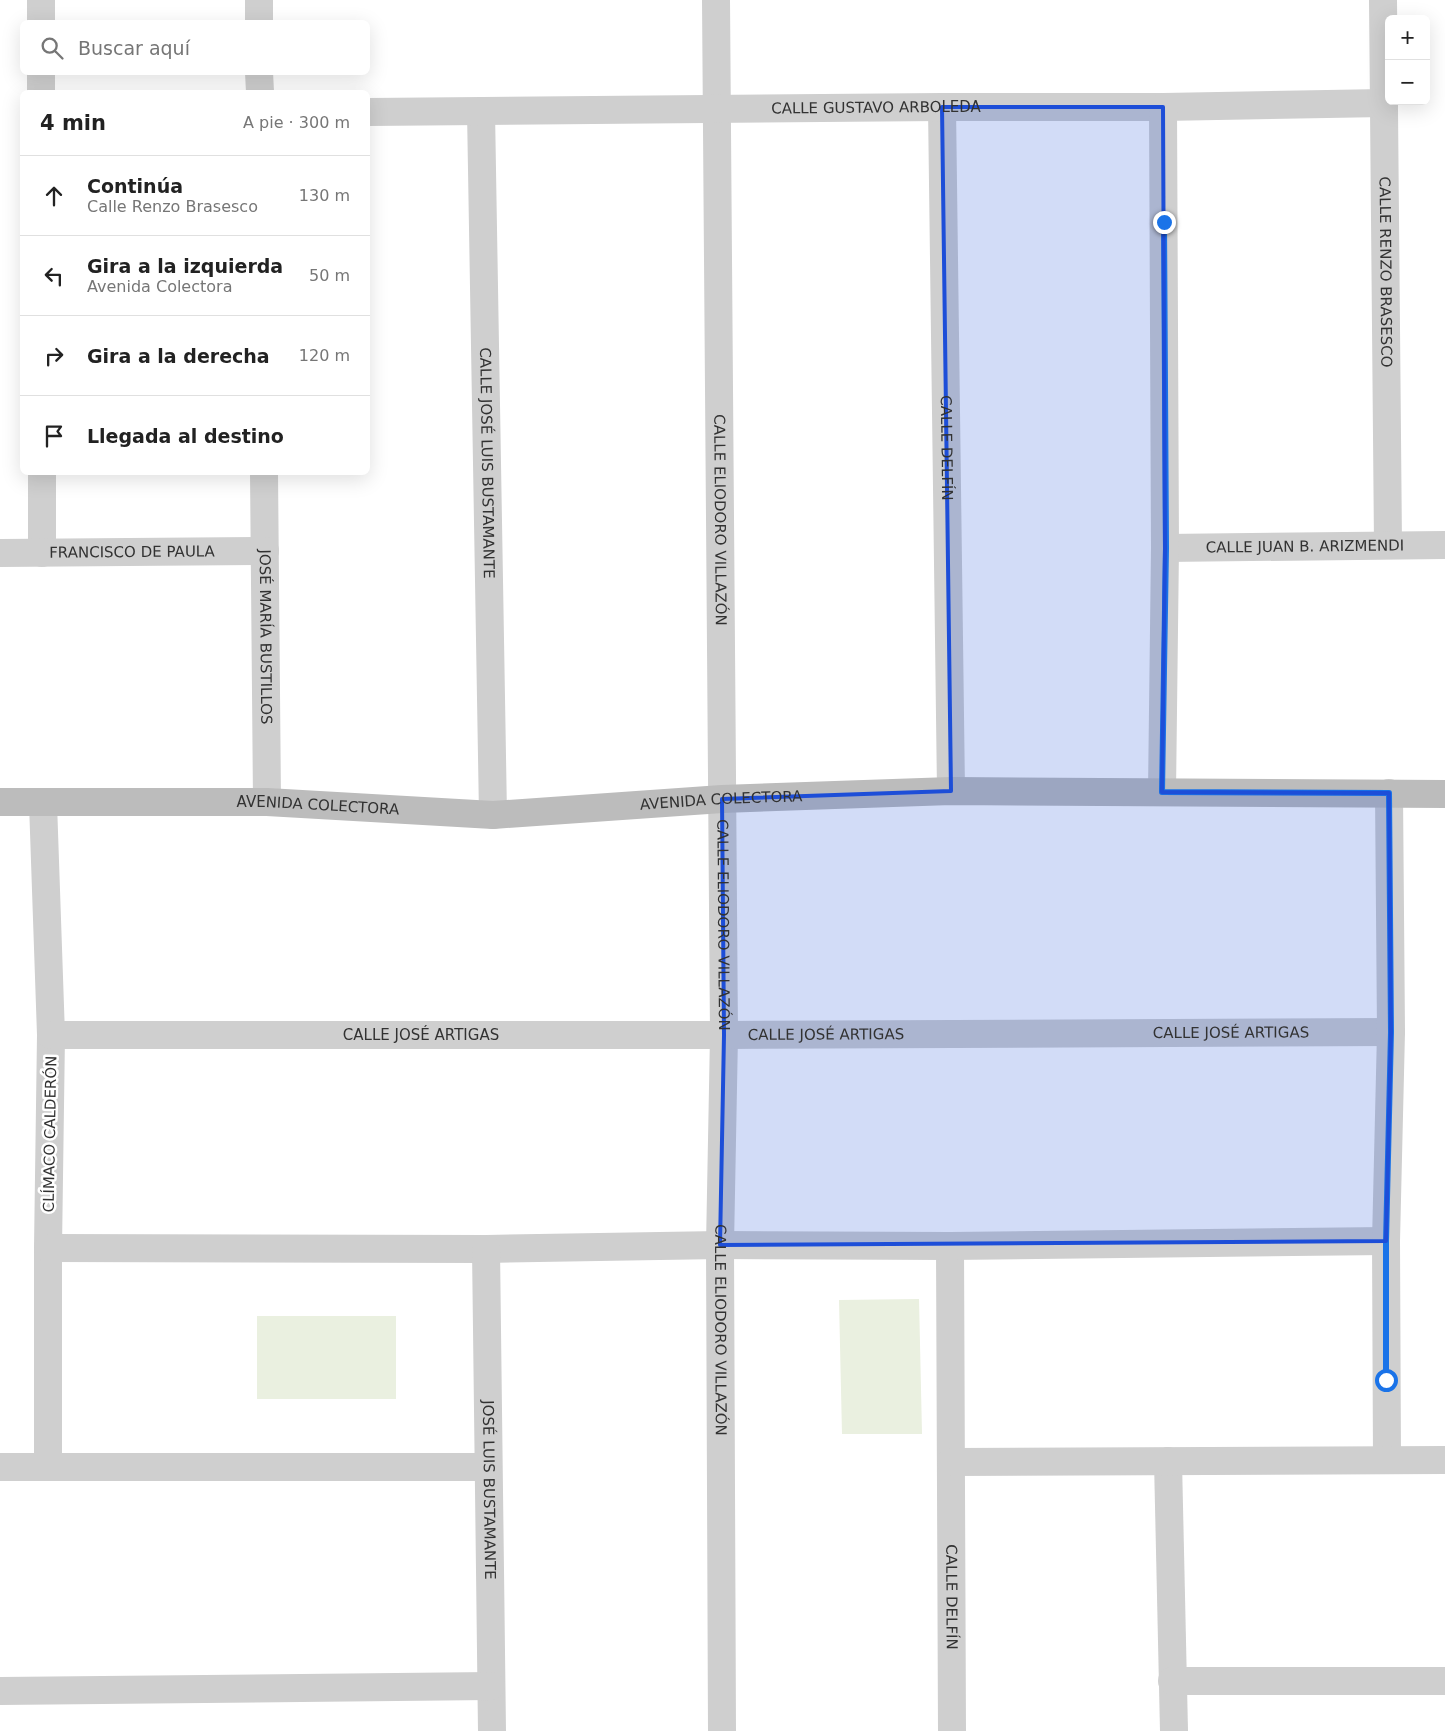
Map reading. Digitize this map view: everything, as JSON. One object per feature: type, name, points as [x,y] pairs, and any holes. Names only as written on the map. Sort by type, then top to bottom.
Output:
[{"type":"street","points":[[41,0],[41,20]]},
{"type":"street","points":[[259,0],[259,20]]},
{"type":"street","name":"CALLE ELIODORO VILLAZÓN","points":[[716,0],[724,1035],[720,1245],[722,1731]]},
{"type":"street","name":"CALLE RENZO BRASESCO","points":[[1384,0],[1388,545]]},
{"type":"street","points":[[41,75],[41,90]]},
{"type":"street","points":[[260,75],[260,90]]},
{"type":"street","name":"CALLE GUSTAVO ARBOLEDA","points":[[370,112],[1384,103]]},
{"type":"street","name":"CALLE DELFÍN","points":[[942,106],[951,791]]},
{"type":"street","points":[[1162,792],[1166,548],[1163,106]]},
{"type":"street","name":"CALLE JOSÉ LUIS BUSTAMANTE","points":[[481,111],[494,815]]},
{"type":"street","points":[[42,475],[42,553]]},
{"type":"street","name":"JOSÉ MARÍA BUSTILLOS","points":[[264,475],[267,802]]},
{"type":"street","name":"CALLE JUAN B. ARIZMENDI","points":[[1166,548],[1445,544]]},
{"type":"street","name":"FRANCISCO DE PAULA","points":[[0,553],[265,551]]},
{"type":"street","name":"AVENIDA COLECTORA","points":[[0,802],[267,802],[494,815],[722,799],[951,791],[1445,794]]},
{"type":"street","points":[[1386,1460],[1386,1241],[1391,1032],[1389,793]]},
{"type":"street","name":"CLÍMACO CALDERÓN","points":[[44,803],[52,1035],[48,1248],[48,1466]]},
{"type":"street","name":"CALLE JOSÉ ARTIGAS","points":[[52,1035],[724,1035],[1391,1032]]},
{"type":"street","points":[[48,1248],[486,1249],[720,1245],[950,1246],[1386,1241]]},
{"type":"street","name":"CALLE DELFÍN","points":[[950,1246],[952,1731]]},
{"type":"street","name":"JOSÉ LUIS BUSTAMANTE","points":[[486,1249],[492,1731]]},
{"type":"street","points":[[951,1462],[1445,1460]]},
{"type":"street","points":[[1168,1461],[1174,1731]]},
{"type":"street","points":[[0,1467],[488,1467]]},
{"type":"street","points":[[1172,1682],[1445,1681]]},
{"type":"street","points":[[0,1691],[491,1686]]},
{"type":"highlighted area","points":[[942,107],[1163,107],[1165,548],[1162,792],[1389,793],[1391,1032],[1386,1241],[720,1245],[724,1035],[722,799],[951,791]]},
{"type":"green space","points":[[919,1299],[922,1434],[842,1434],[839,1300]]},
{"type":"green space","points":[[257,1316],[396,1316],[396,1399],[257,1399]]},
{"type":"route","points":[[1164,222],[1166,548],[1162,792],[1389,793],[1391,1032],[1386,1241],[1386,1380]]}]
